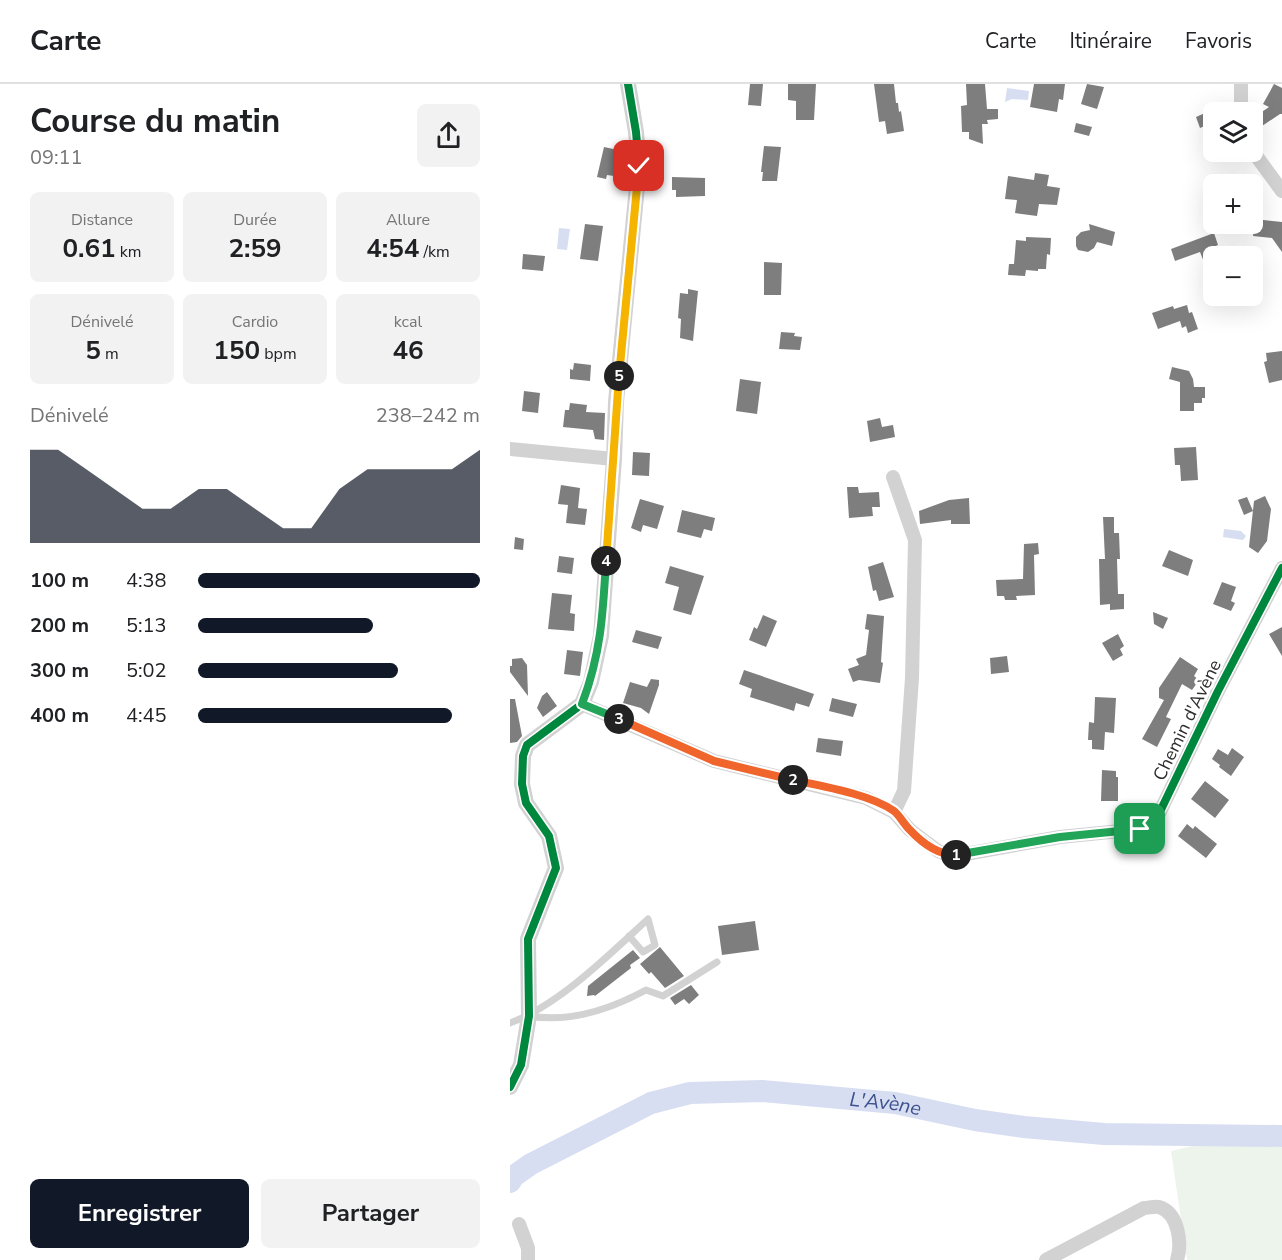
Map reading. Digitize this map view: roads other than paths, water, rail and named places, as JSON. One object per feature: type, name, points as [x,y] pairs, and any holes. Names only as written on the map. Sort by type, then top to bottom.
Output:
[{"type":"street","points":[[510,1087],[521,1065],[529,1016],[528,939],[555,868],[549,836],[526,802],[522,784],[523,756],[527,745],[582,704],[591,682],[601,636],[616,402],[639,166],[628,84]]},
{"type":"street","points":[[1241,84],[1241,102]]},
{"type":"street","points":[[1261,162],[1282,191]]},
{"type":"street","points":[[510,449],[614,459]]},
{"type":"street","points":[[893,477],[915,540],[912,678],[904,791],[894,812]]},
{"type":"street","name":"Chemin d'Avène","points":[[582,704],[714,761],[866,798],[894,812],[910,831],[925,843],[949,855],[1060,837],[1140,829],[1155,822],[1222,683],[1282,568]]},
{"type":"street","points":[[1046,1260],[1144,1208],[1159,1207],[1169,1214],[1180,1242],[1177,1260]]},
{"type":"street","points":[[519,1224],[528,1248],[528,1260]]},
{"type":"lane","points":[[510,1023],[529,1016],[604,961],[629,936],[648,919],[656,945],[643,952],[629,936]]},
{"type":"lane","points":[[529,1016],[549,1020],[600,1010],[622,1003],[646,990],[663,996],[717,962]]},
{"type":"water","points":[[1007,88],[1029,91],[1028,100],[1012,99],[1005,102]]},
{"type":"water","points":[[559,228],[570,229],[567,250],[557,249]]},
{"type":"water","points":[[1224,529],[1241,531],[1246,536],[1243,540],[1223,537]]},
{"type":"waterway","name":"L'Avène","points":[[510,1182],[514,1176],[531,1164],[651,1103],[690,1093],[762,1091],[895,1103],[975,1120],[1104,1134],[1282,1136]]}]
